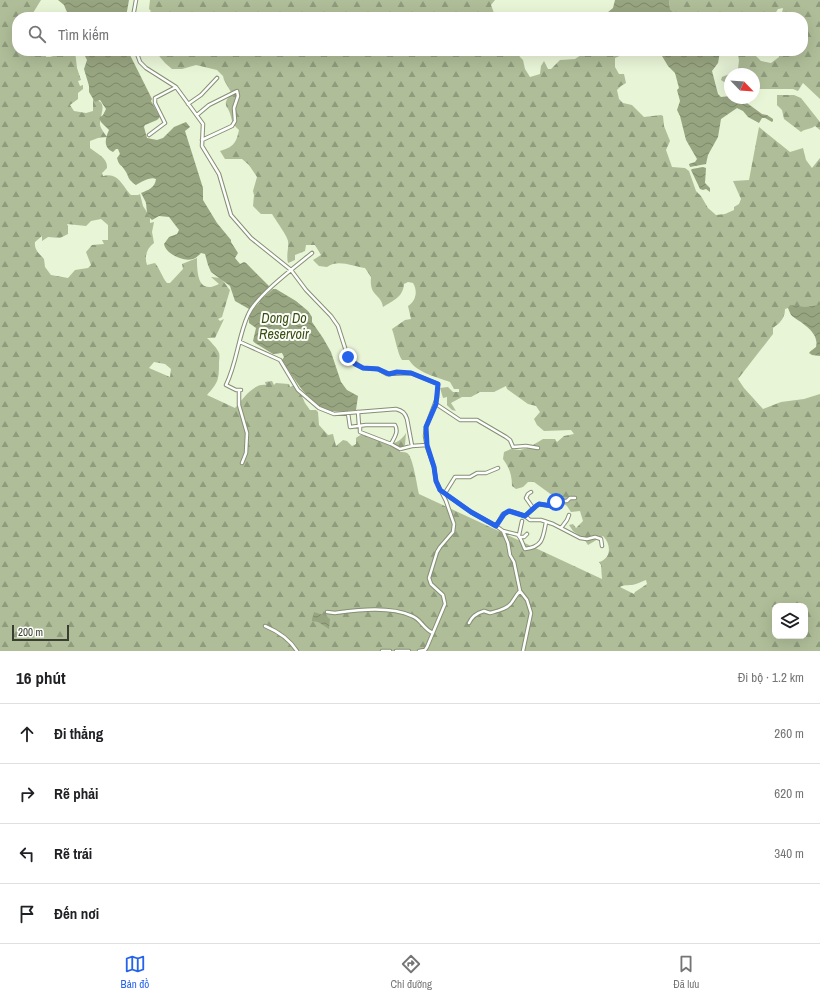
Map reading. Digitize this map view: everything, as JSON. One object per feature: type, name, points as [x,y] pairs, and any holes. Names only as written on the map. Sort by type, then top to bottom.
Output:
[{"type":"street","points":[[134,12],[136,0]]},
{"type":"street","points":[[138,56],[140,62],[146,68],[176,87],[203,124],[202,146],[218,174],[231,215],[251,238],[292,270],[306,290],[324,308],[336,323],[346,351],[351,360],[363,368],[378,369],[389,374],[397,372],[411,373],[437,383],[438,390],[436,404],[426,427],[427,445],[434,467],[436,481],[446,501],[454,524],[453,532],[440,547],[429,578],[431,584],[444,598],[445,604],[427,647],[425,650],[419,651]]},
{"type":"street","points":[[188,104],[201,95],[217,78]]},
{"type":"street","points":[[149,135],[165,123],[155,103],[155,98],[176,87]]},
{"type":"street","points":[[197,115],[209,105],[237,91],[238,96],[234,108],[235,121],[233,124],[215,135],[202,140]]},
{"type":"street","points":[[242,463],[246,453],[247,433],[246,425],[239,405],[240,390],[226,385],[234,366],[249,313],[265,294],[312,253]]},
{"type":"street","points":[[240,342],[280,360],[298,390],[316,406],[334,414],[396,409],[402,411],[406,414],[412,446]]},
{"type":"street","points":[[436,404],[460,420],[474,419],[481,421],[510,440],[513,447],[526,446],[538,448]]},
{"type":"street","points":[[358,412],[360,432],[400,448],[427,445]]},
{"type":"street","points":[[348,413],[349,427],[388,424],[395,425],[397,427],[396,433],[391,444]]},
{"type":"street","points":[[445,493],[455,476],[470,477],[477,473],[486,473],[498,468]]},
{"type":"street","points":[[440,490],[503,532],[508,543],[510,555],[514,562],[520,591],[527,600],[531,614],[522,651]]},
{"type":"street","points":[[532,492],[528,494],[526,498],[533,508]]},
{"type":"street","points":[[525,516],[539,504],[552,506],[559,501],[567,501],[570,498],[575,498]]},
{"type":"street","points":[[496,526],[504,514],[509,511],[525,516],[530,520],[541,520],[580,538],[599,538],[602,546]]},
{"type":"street","points":[[561,528],[569,515]]},
{"type":"street","points":[[522,521],[519,536],[525,549],[537,546],[544,534],[546,522]]},
{"type":"street","points":[[503,532],[524,537],[527,534]]},
{"type":"street","points":[[469,623],[473,616],[478,613],[484,611],[490,613],[509,606],[513,602],[516,594],[520,591]]},
{"type":"street","points":[[327,612],[335,613],[357,610],[388,609],[412,615],[418,619],[426,630],[433,633]]},
{"type":"street","points":[[265,626],[277,632],[294,647],[296,651]]},
{"type":"street","points":[[382,651],[390,651]]},
{"type":"street","points":[[396,651],[409,651]]},
{"type":"green space","points":[[0,0],[41,0],[34,12],[12,12],[12,56],[76,56],[77,68],[81,80],[78,81],[80,86],[83,85],[83,89],[78,93],[78,99],[70,105],[74,111],[86,113],[93,111],[93,99],[101,103],[102,109],[100,125],[107,137],[90,141],[90,148],[102,156],[106,162],[107,168],[102,173],[103,176],[108,175],[117,178],[131,195],[140,194],[143,206],[150,217],[150,223],[154,222],[152,232],[154,243],[147,252],[147,265],[155,263],[167,283],[170,283],[183,269],[182,264],[197,258],[198,276],[203,285],[212,287],[219,284],[211,277],[221,278],[230,290],[222,317],[218,319],[220,321],[224,319],[215,338],[207,338],[219,353],[219,373],[214,387],[207,395],[235,408],[245,396],[257,386],[266,385],[265,382],[272,381],[274,385],[276,383],[289,384],[290,387],[297,385],[305,403],[310,410],[316,410],[318,412],[319,425],[328,435],[333,434],[336,446],[343,440],[347,441],[352,446],[356,444],[356,438],[365,434],[383,443],[390,444],[397,442],[406,433],[405,445],[400,449],[400,452],[405,452],[409,455],[419,494],[602,579],[601,565],[599,562],[608,554],[609,547],[606,539],[603,536],[588,545],[584,539],[573,531],[569,525],[573,524],[576,528],[583,521],[580,511],[571,512],[567,506],[534,482],[528,482],[523,487],[516,489],[512,486],[510,471],[503,459],[504,452],[511,449],[520,450],[528,448],[543,439],[555,439],[557,442],[564,436],[574,434],[571,430],[544,431],[537,425],[534,419],[540,412],[536,406],[528,404],[507,389],[506,386],[494,392],[480,392],[471,397],[462,397],[451,403],[456,411],[452,410],[447,405],[447,397],[443,398],[440,388],[448,387],[453,392],[459,392],[459,389],[454,389],[450,382],[422,371],[409,360],[402,360],[398,350],[392,329],[405,320],[411,319],[408,306],[413,301],[416,292],[413,283],[408,282],[404,284],[400,295],[383,307],[380,299],[373,292],[371,277],[365,268],[340,263],[327,267],[319,266],[313,260],[321,255],[315,245],[306,245],[305,251],[295,255],[295,260],[288,263],[288,241],[284,232],[272,214],[261,214],[253,206],[253,191],[257,177],[249,165],[242,159],[225,159],[220,151],[228,148],[235,142],[239,130],[233,123],[226,106],[227,100],[232,94],[223,76],[217,70],[196,65],[182,69],[172,69],[159,56],[519,56],[523,60],[525,69],[530,77],[540,74],[541,66],[544,61],[548,69],[551,69],[560,60],[575,59],[580,56],[620,56],[615,58],[615,67],[619,74],[624,74],[626,83],[617,90],[619,99],[623,103],[632,105],[644,117],[663,116],[664,126],[670,141],[666,150],[672,167],[685,168],[689,171],[696,191],[701,196],[708,208],[716,215],[725,214],[734,210],[734,207],[739,204],[741,199],[733,181],[749,180],[759,127],[790,152],[803,148],[806,160],[812,168],[820,158],[820,306],[807,310],[785,309],[782,320],[773,328],[773,334],[738,379],[763,409],[781,402],[804,399],[820,394],[820,651],[0,651]],"holes":[[[101,219],[108,225],[108,240],[102,240],[104,244],[92,245],[86,252],[91,265],[88,268],[75,270],[68,278],[51,275],[45,267],[44,259],[36,249],[35,242],[42,236],[42,241],[48,237],[60,238],[68,234],[67,224],[86,226],[91,221]],[[154,362],[165,364],[171,369],[170,377],[149,368]],[[646,580],[647,584],[634,594],[620,587],[634,585]]]},
{"type":"green space","points":[[150,0],[495,0],[491,5],[494,12],[150,12],[151,11],[149,9]]},
{"type":"green space","points":[[669,0],[820,0],[820,99],[803,83],[798,91],[793,89],[760,89],[760,68],[738,68],[738,56],[756,56],[761,61],[771,63],[779,56],[808,56],[808,12],[782,12],[783,8],[778,9],[776,12],[673,12],[670,9]]},
{"type":"green space","points":[[724,76],[724,82],[721,80]]},
{"type":"green space","points":[[777,95],[794,95],[801,98],[820,122],[820,130],[815,126],[801,132],[784,119],[782,110],[777,105]]},
{"type":"water","points":[[58,0],[129,0],[127,12],[67,12],[64,5]]},
{"type":"water","points":[[615,0],[669,0],[670,9],[673,12],[608,12],[613,8]]},
{"type":"water","name":"Dong Do Reservoir","points":[[85,56],[130,56],[160,117],[157,120],[145,125],[144,127],[147,138],[157,140],[163,138],[174,127],[186,122],[190,127],[185,131],[203,188],[203,200],[217,223],[231,240],[238,253],[235,258],[240,264],[244,262],[246,263],[269,286],[262,295],[264,297],[273,289],[276,289],[296,301],[308,311],[312,317],[312,322],[331,352],[341,382],[347,390],[358,396],[356,410],[331,411],[316,404],[309,398],[291,375],[282,360],[284,357],[282,353],[273,354],[253,341],[256,328],[249,323],[249,317],[260,302],[257,300],[249,309],[235,301],[230,286],[211,272],[205,254],[201,253],[189,260],[171,254],[165,248],[164,244],[169,237],[177,234],[179,230],[169,217],[159,216],[152,220],[148,214],[146,203],[141,193],[153,187],[156,179],[149,179],[136,185],[133,183],[129,179],[117,158],[120,154],[118,149],[113,152],[106,145],[109,130],[99,118],[103,115],[106,109],[100,100],[95,102],[89,92],[89,86],[84,69],[87,60]]},
{"type":"water","points":[[662,56],[719,56],[718,63],[712,71],[718,94],[721,97],[724,97],[724,104],[748,104],[762,114],[773,119],[773,121],[772,122],[762,118],[759,123],[748,117],[743,111],[737,108],[721,119],[718,137],[708,155],[706,164],[690,167],[689,164],[695,162],[697,159],[686,140],[677,110],[680,101],[677,90],[679,88],[675,73],[668,66]]},
{"type":"water","points":[[703,167],[706,168],[705,183],[710,188],[710,192],[706,189],[700,189],[691,170]]},
{"type":"water","points":[[790,305],[805,307],[820,305],[820,356],[809,353],[816,347],[815,337],[808,328],[791,315],[788,308]]},
{"type":"water","points":[[314,612],[330,619],[329,629],[318,622],[312,621]]},
{"type":"route","points":[[348,357],[355,364],[363,368],[378,369],[387,374],[397,372],[411,373],[438,384],[436,404],[425,431],[437,486],[440,490],[471,512],[496,526],[504,514],[509,511],[525,516],[539,504],[552,506],[556,502]]}]
